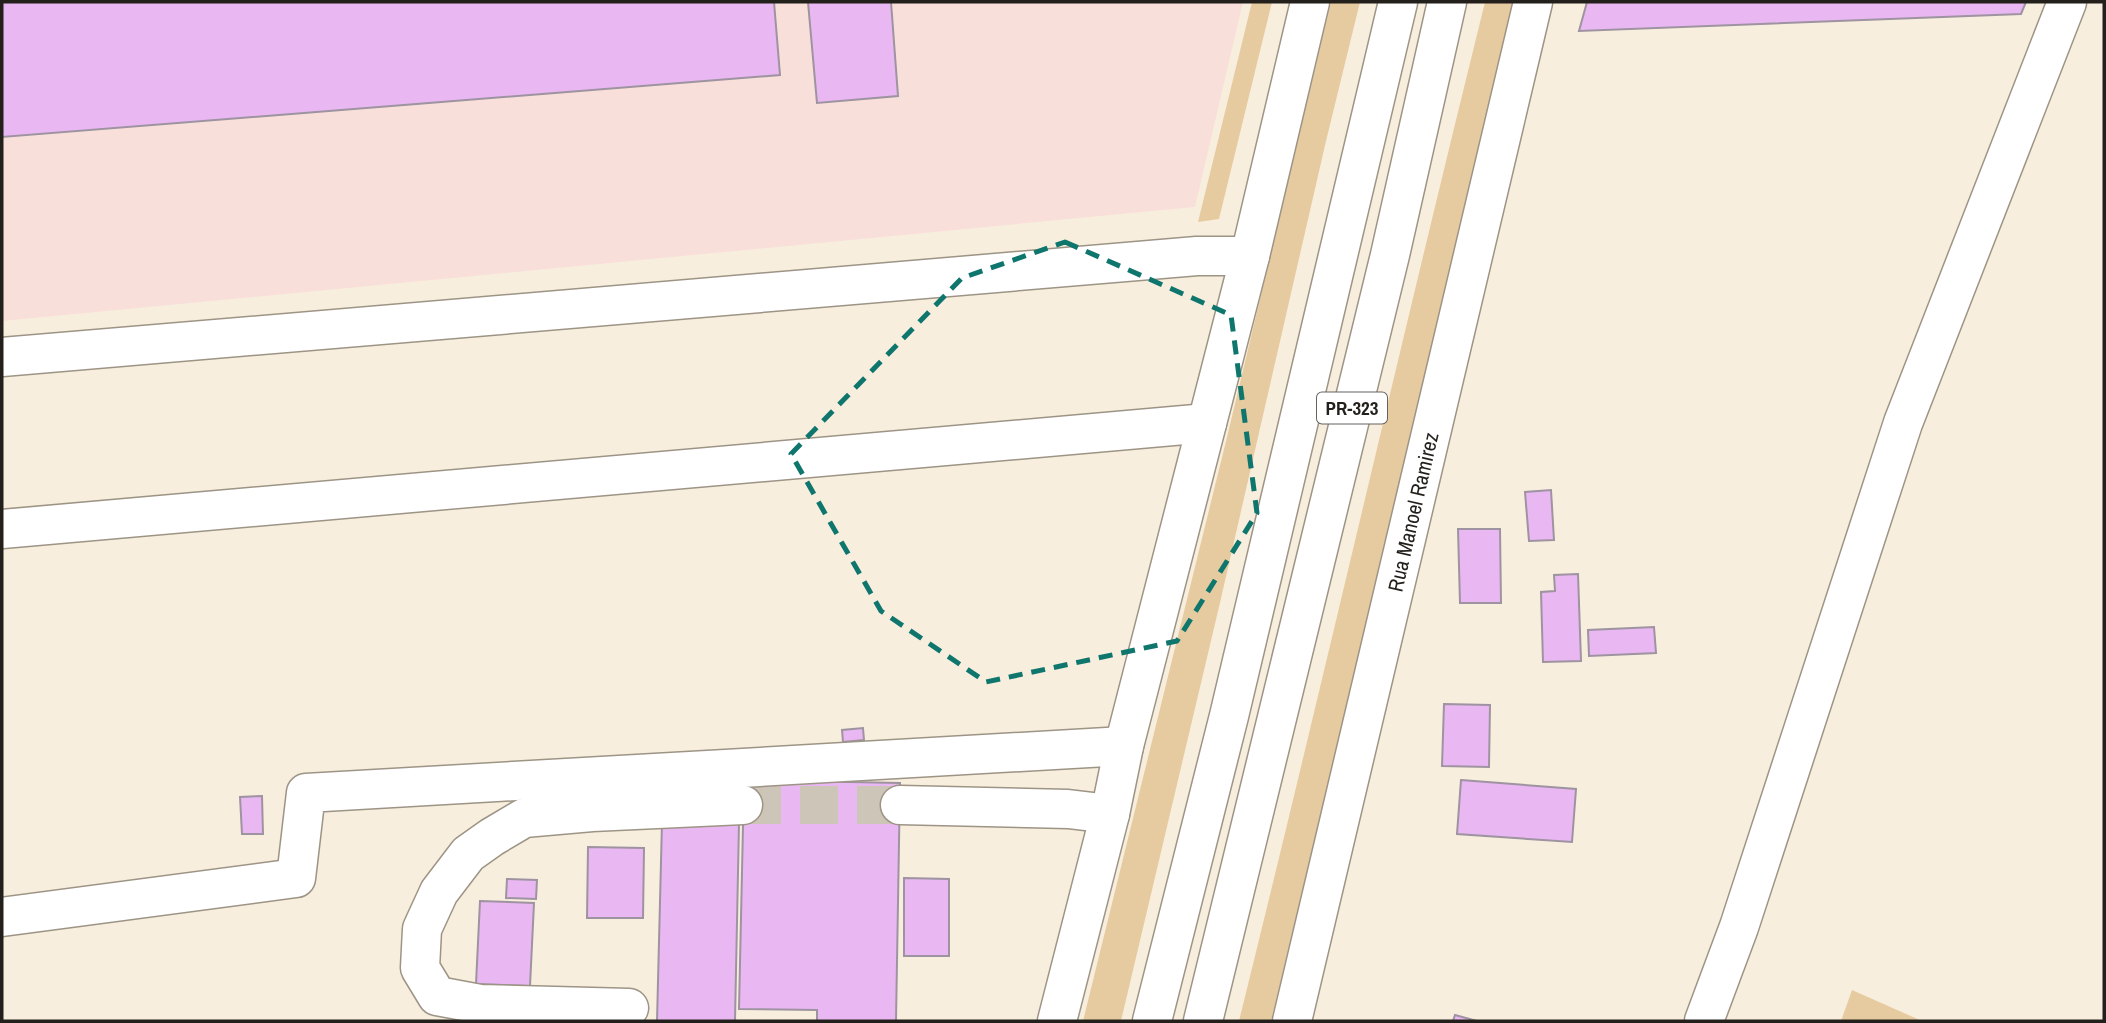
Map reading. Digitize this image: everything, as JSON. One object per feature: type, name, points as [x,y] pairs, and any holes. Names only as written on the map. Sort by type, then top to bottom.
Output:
[{"type":"main road","points":[[1057,1021],[1110,814],[1124,746],[1250,256],[1310,2]]},
{"type":"main road","name":"PR-323","points":[[1152,1021],[1229,716],[1398,2]]},
{"type":"main road","name":"PR-323","points":[[1203,1021],[1390,255],[1447,2]]},
{"type":"main road","name":"Rua Manoel Ramirez","points":[[1292,1021],[1533,2]]},
{"type":"main road","points":[[1704,1021],[1738,927],[1903,423],[2067,2]]},
{"type":"main road","points":[[2,357],[1197,256],[1250,256]]},
{"type":"main road","points":[[2,529],[1207,423]]},
{"type":"main road","points":[[2,916],[296,878],[306,793],[1124,746]]},
{"type":"main road","points":[[629,1008],[480,1004],[437,996],[420,968],[422,929],[439,892],[468,854],[492,836],[524,818],[592,811],[743,805]]},
{"type":"main road","points":[[900,805],[1068,809],[1110,814]]},
{"type":"highlighted area","points":[[1065,242],[1231,315],[1257,513],[1177,641],[986,682],[881,611],[791,454],[962,278]]},
{"type":"shaded area","points":[[2,2],[1243,2],[1195,207],[2,321]]},
{"type":"shaded area","points":[[1252,2],[1272,2],[1219,219],[1198,222]]},
{"type":"shaded area","points":[[1331,2],[1360,2],[1121,1021],[1083,1021],[1228,433]]},
{"type":"shaded area","points":[[1485,2],[1513,2],[1271,1021],[1239,1021],[1423,257]]},
{"type":"shaded area","points":[[1852,990],[1922,1021],[1841,1021]]},
{"type":"building","points":[[2,2],[774,2],[780,75],[2,137]]},
{"type":"building","points":[[808,2],[891,2],[898,96],[817,103]]},
{"type":"building","points":[[1587,2],[2026,2],[2021,14],[1579,31]]},
{"type":"building","points":[[1551,490],[1554,540],[1529,541],[1525,492]]},
{"type":"building","points":[[1458,529],[1500,529],[1501,603],[1460,603]]},
{"type":"building","points":[[1578,574],[1581,661],[1543,662],[1541,592],[1555,591],[1554,575]]},
{"type":"building","points":[[1654,627],[1656,653],[1589,656],[1588,630]]},
{"type":"building","points":[[1444,704],[1490,705],[1489,767],[1442,766]]},
{"type":"building","points":[[863,728],[864,740],[843,742],[842,730]]},
{"type":"building","points":[[744,780],[900,783],[896,1021],[817,1021],[817,1010],[739,1009]]},
{"type":"building","points":[[1461,780],[1576,789],[1572,842],[1457,834]]},
{"type":"building","points":[[262,796],[263,834],[242,834],[240,797]]},
{"type":"building","points":[[662,822],[739,823],[735,1021],[657,1021]]},
{"type":"building","points":[[588,847],[644,848],[643,918],[587,918]]},
{"type":"building","points":[[904,878],[949,879],[949,956],[904,956]]},
{"type":"building","points":[[507,879],[537,880],[536,899],[506,898]]},
{"type":"building","points":[[480,901],[534,903],[530,986],[476,984]]},
{"type":"building","points":[[1455,1015],[1477,1021],[1453,1021]]},
{"type":"tunnel","points":[[743,805],[900,805]]}]
